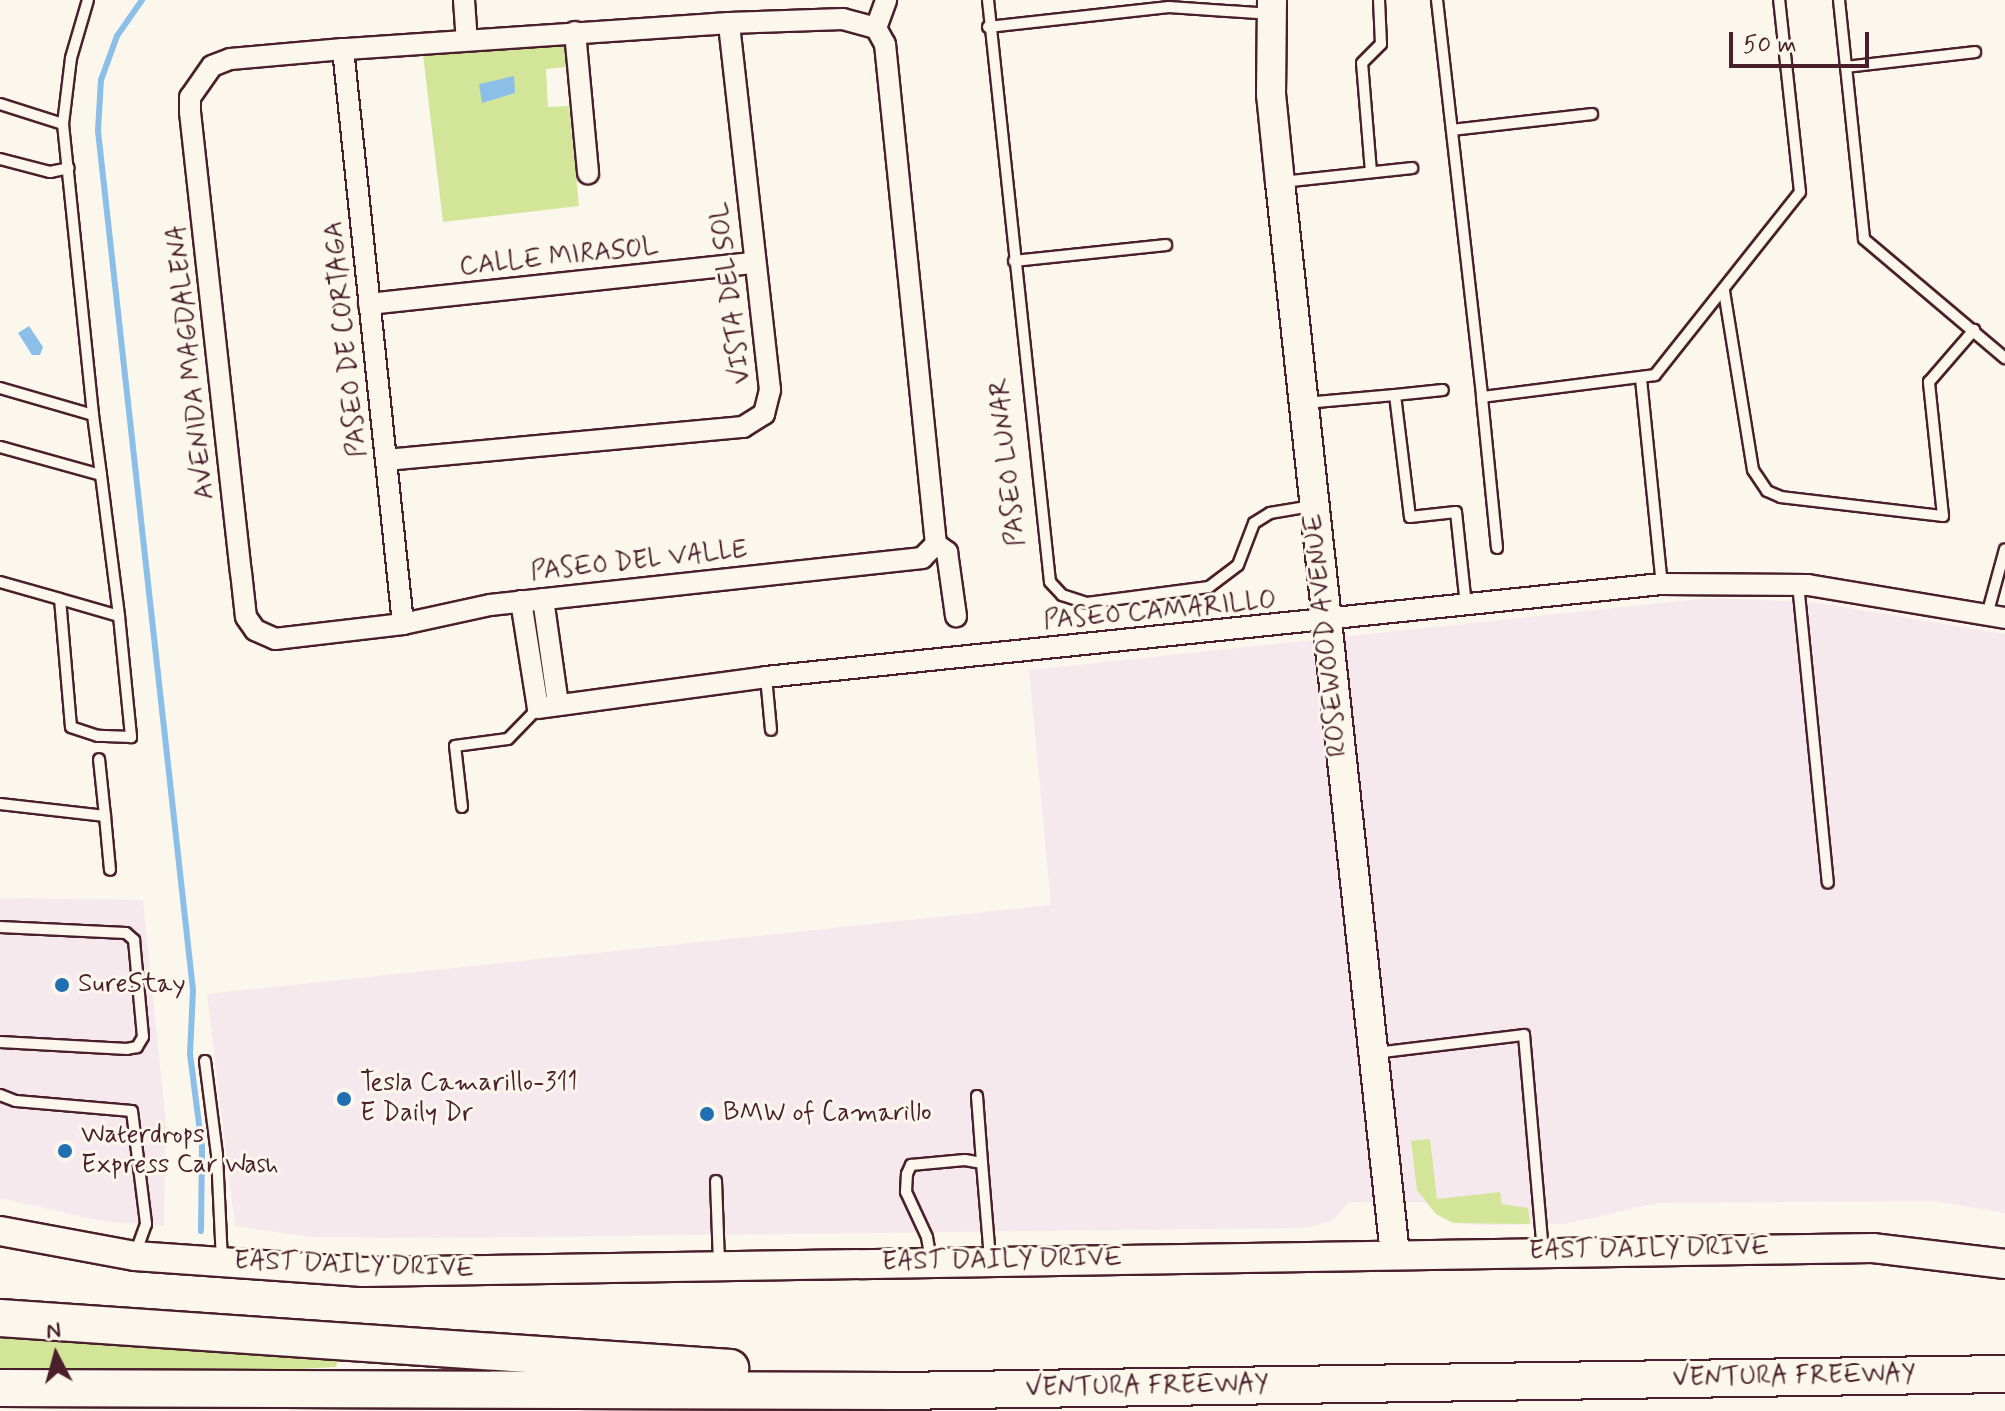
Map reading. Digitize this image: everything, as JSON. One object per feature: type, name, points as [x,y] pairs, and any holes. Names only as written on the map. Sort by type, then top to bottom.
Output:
[{"type":"highway","points":[[0,1318],[731,1368],[898,1391]]},
{"type":"highway","name":"VENTURA FREEWAY","points":[[0,1388],[898,1391],[2005,1374]]},
{"type":"main road","name":"ROSEWOOD AVENUE","points":[[1274,5],[1271,94],[1312,506],[1395,1254]]},
{"type":"main road","name":"EAST DAILY DRIVE","points":[[0,1231],[135,1256],[363,1272],[1873,1248],[2005,1264]]},
{"type":"street","points":[[464,0],[467,39]]},
{"type":"street","points":[[876,28],[886,0]]},
{"type":"street","points":[[343,49],[729,23],[843,19],[876,28],[885,44],[936,544],[947,552],[956,616]]},
{"type":"street","name":"VISTA DEL SOL","points":[[386,460],[743,427],[757,420],[769,404],[770,390],[729,23]]},
{"type":"street","points":[[575,32],[588,173]]},
{"type":"street","name":"AVENIDA MAGDALENA","points":[[264,636],[246,617],[190,97],[201,78],[230,59],[343,49]]},
{"type":"street","name":"PASEO DE CORTAGA","points":[[343,49],[403,624]]},
{"type":"street","name":"CALLE MIRASOL","points":[[369,304],[754,263]]},
{"type":"street","name":"PASEO DEL VALLE","points":[[264,636],[403,624],[521,601],[922,558],[936,544]]},
{"type":"street","name":"PASEO CAMARILLO","points":[[548,707],[766,677],[1325,622],[1662,584],[1798,584],[1996,616]]},
{"type":"street","points":[[543,599],[548,707]]},
{"type":"street","points":[[521,601],[548,707]]},
{"type":"lane","points":[[60,599],[71,727],[98,736],[131,737],[63,124],[67,79],[88,0]]},
{"type":"lane","name":"PASEO LUNAR","points":[[988,0],[988,27],[1046,570],[1062,595],[1087,603],[1209,587],[1238,565],[1254,523],[1270,513],[1312,506]]},
{"type":"lane","points":[[1371,172],[1362,63],[1381,44],[1379,0]]},
{"type":"lane","points":[[1437,0],[1497,548]]},
{"type":"lane","points":[[1482,397],[1655,375],[1800,192],[1779,0]]},
{"type":"lane","points":[[1839,0],[1864,239],[2005,358]]},
{"type":"lane","points":[[988,27],[1169,4],[1274,5]]},
{"type":"lane","points":[[1846,67],[1975,52]]},
{"type":"lane","points":[[0,104],[63,124]]},
{"type":"lane","points":[[1452,130],[1592,114]]},
{"type":"lane","points":[[0,159],[50,172],[69,168]]},
{"type":"lane","points":[[1280,182],[1412,168]]},
{"type":"lane","points":[[1014,261],[1166,245]]},
{"type":"lane","points":[[1724,291],[1753,470],[1767,491],[1781,497],[1943,516],[1929,382],[1974,330]]},
{"type":"lane","points":[[1641,379],[1662,584]]},
{"type":"lane","points":[[0,388],[93,415]]},
{"type":"lane","points":[[1304,404],[1443,390]]},
{"type":"lane","points":[[1395,395],[1410,517],[1456,512],[1466,606]]},
{"type":"lane","points":[[0,447],[101,475]]},
{"type":"lane","points":[[1996,616],[2005,549]]},
{"type":"lane","points":[[0,582],[119,616]]},
{"type":"lane","points":[[1798,584],[1828,882]]},
{"type":"lane","points":[[766,677],[771,730]]},
{"type":"lane","points":[[462,807],[455,746],[508,739],[548,707]]},
{"type":"lane","points":[[99,759],[110,870]]},
{"type":"lane","points":[[0,804],[105,816]]},
{"type":"lane","points":[[0,927],[126,933],[134,940],[143,1037],[137,1047],[127,1049],[0,1042]]},
{"type":"lane","points":[[1373,1054],[1524,1035],[1543,1251]]},
{"type":"lane","points":[[205,1061],[217,1155],[222,1262]]},
{"type":"lane","points":[[0,1095],[16,1101],[132,1111],[146,1224],[135,1256]]},
{"type":"lane","points":[[977,1096],[990,1261]]},
{"type":"lane","points":[[932,1262],[927,1237],[906,1192],[911,1165],[982,1163]]},
{"type":"lane","points":[[716,1181],[719,1266]]},
{"type":"shaded area","points":[[1707,598],[1813,602],[2005,634],[2005,1213],[1932,1201],[1658,1203],[1565,1224],[1480,1225],[1453,1223],[1424,1202],[1349,1202],[1332,1221],[1304,1228],[439,1238],[309,1237],[235,1226],[207,994],[1051,905],[1029,670]]},
{"type":"shaded area","points":[[0,898],[143,900],[166,1123],[164,1226],[101,1221],[0,1198]]},
{"type":"green space","points":[[564,46],[566,67],[546,69],[548,107],[569,106],[579,206],[443,222],[423,55]]},
{"type":"green space","points":[[1430,1139],[1437,1199],[1500,1192],[1502,1204],[1528,1208],[1530,1224],[1453,1223],[1436,1214],[1417,1190],[1411,1141]]},
{"type":"green space","points":[[0,1328],[340,1352],[336,1367],[282,1370],[0,1368]]},
{"type":"water","points":[[514,76],[515,93],[482,103],[479,84]]},
{"type":"water","points":[[29,326],[43,347],[40,355],[32,355],[18,333]]},
{"type":"waterway","points":[[142,0],[117,36],[101,80],[98,131],[193,990],[190,1054],[202,1148],[201,1231]]},
{"type":"place","name":"SureStay","points":[[62,985]]},
{"type":"place","name":"Tesla Camarillo-311 E Daily Dr","points":[[344,1099]]},
{"type":"place","name":"BMW of Camarillo","points":[[707,1114]]},
{"type":"place","name":"Waterdrops Express Car Wash","points":[[65,1151]]}]
